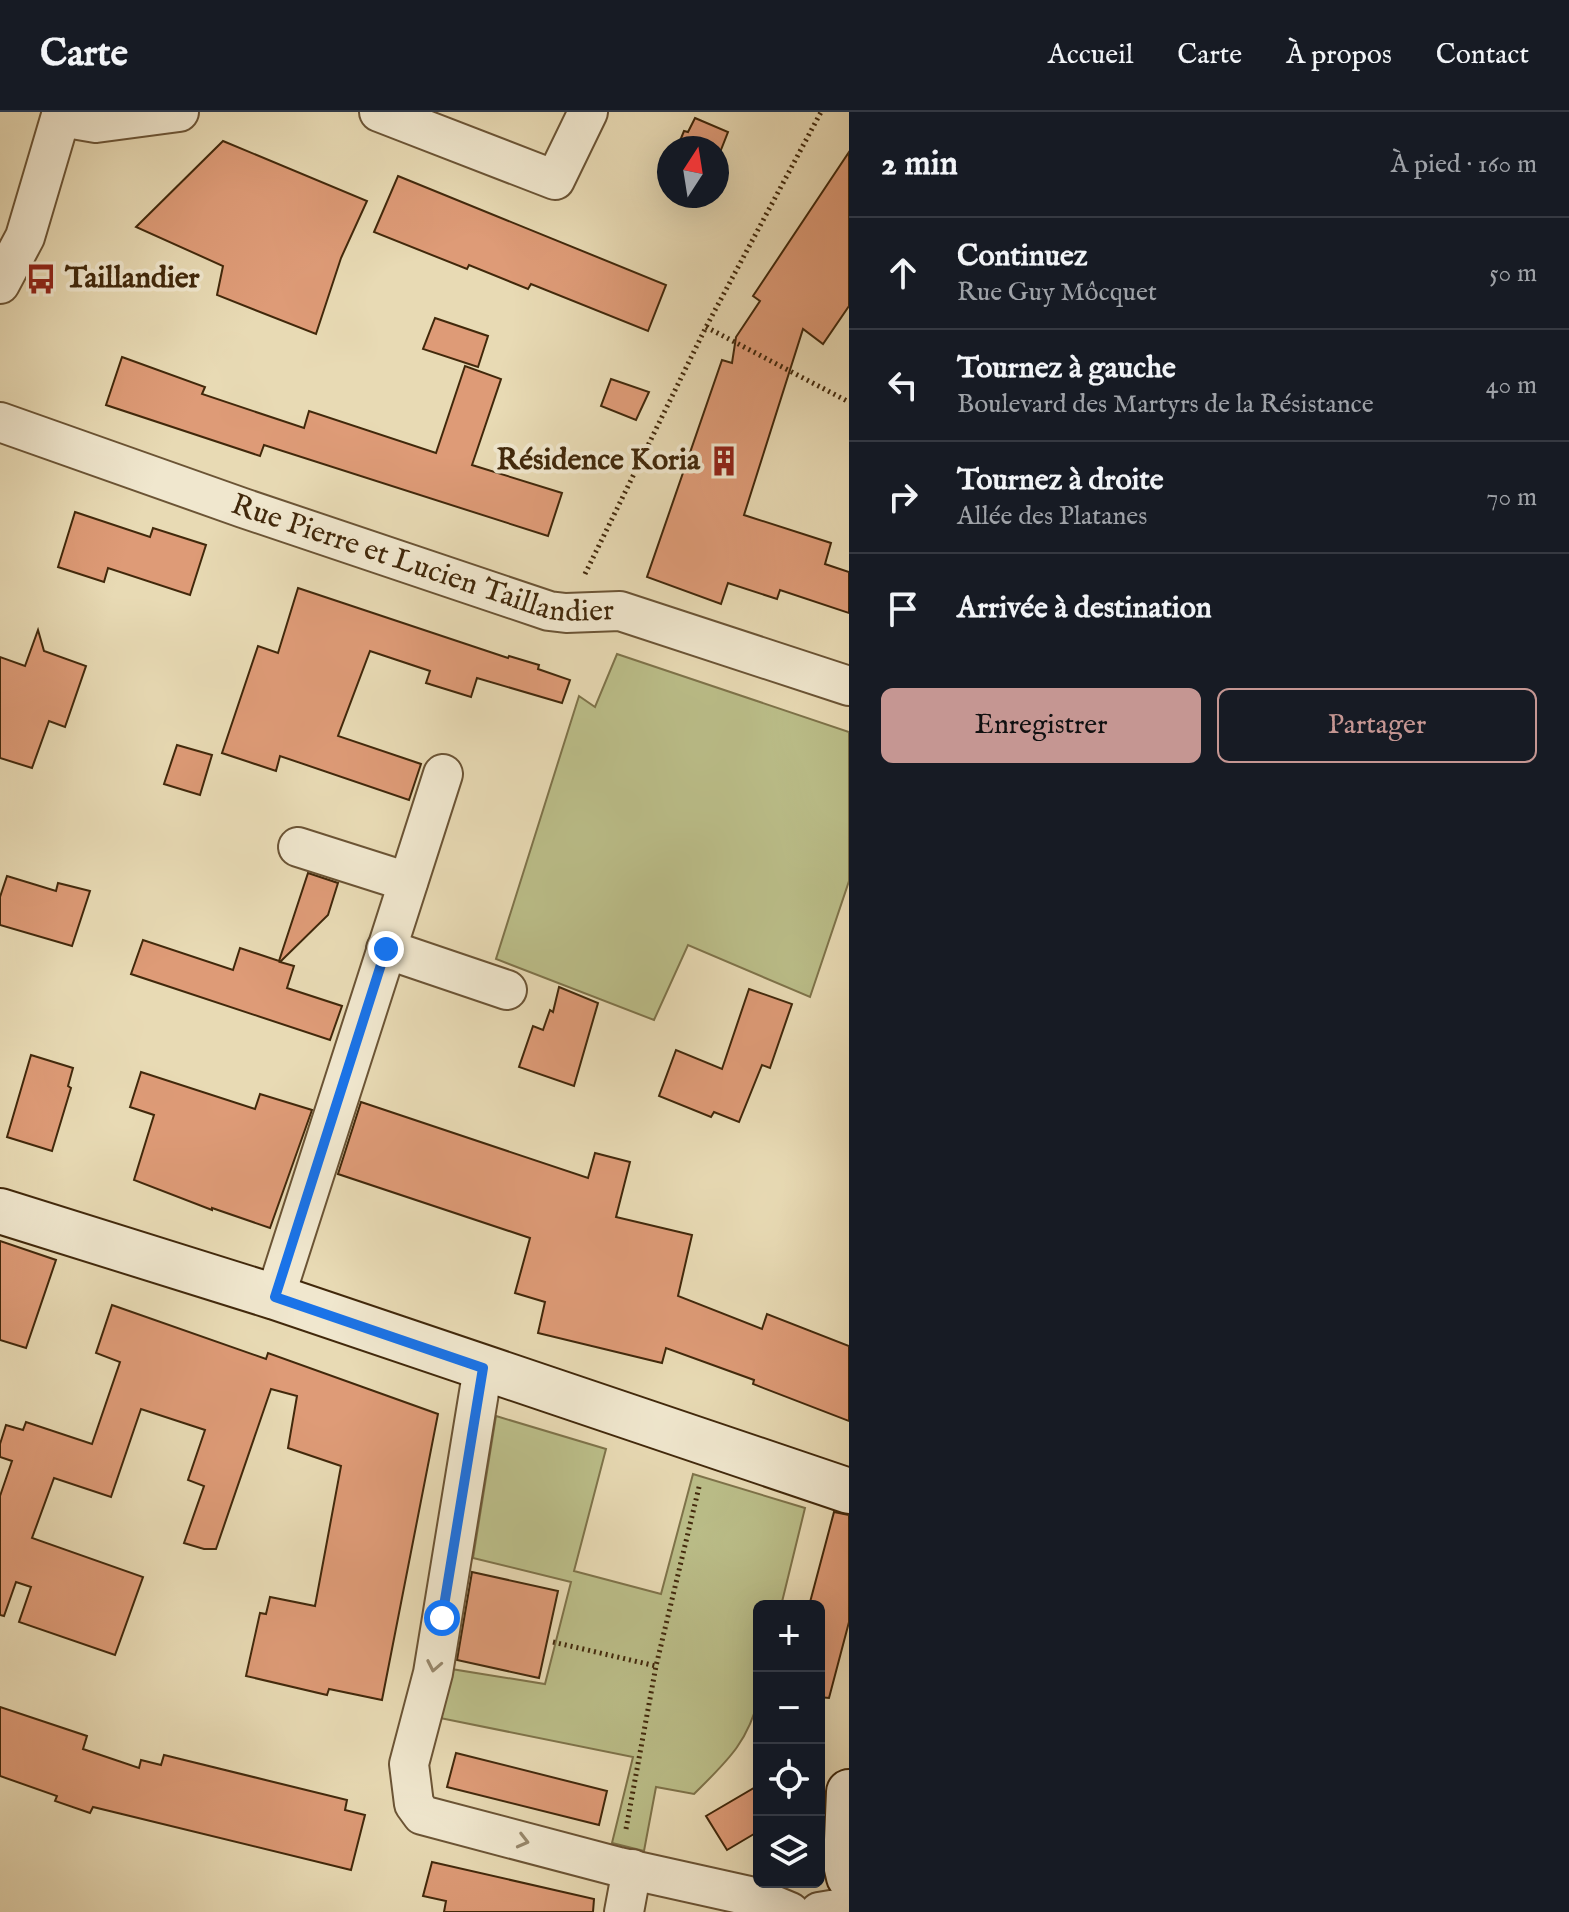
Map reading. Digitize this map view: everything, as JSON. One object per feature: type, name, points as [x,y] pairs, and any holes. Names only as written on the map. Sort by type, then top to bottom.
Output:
[{"type":"street","points":[[0,284],[25,237],[62,115],[96,123],[179,112]]},
{"type":"street","points":[[379,112],[555,180],[588,112]]},
{"type":"street","name":"Rue Pierre et Lucien Taillandier","points":[[0,422],[549,611],[620,611],[849,686]]},
{"type":"street","points":[[275,1297],[443,774]]},
{"type":"street","points":[[298,847],[408,882]]},
{"type":"street","points":[[386,949],[507,990]]},
{"type":"street","points":[[0,1211],[275,1297],[849,1491]]},
{"type":"street","points":[[483,1368],[433,1673],[409,1764],[414,1804],[422,1815],[626,1868],[754,1897],[790,1912]]},
{"type":"street","points":[[849,1792],[846,1864],[849,1877]]},
{"type":"street","points":[[624,1912],[626,1868]]},
{"type":"street","points":[[819,1912],[849,1907]]},
{"type":"path","points":[[566,613],[706,327],[821,112]]},
{"type":"path","points":[[706,327],[849,402]]},
{"type":"path","points":[[626,1868],[656,1666],[710,1443]]},
{"type":"path","points":[[553,1642],[656,1666]]},
{"type":"green space","points":[[617,654],[849,732],[849,881],[810,997],[688,945],[654,1020],[496,959],[579,696],[595,707]]},
{"type":"green space","points":[[496,1416],[606,1449],[574,1571],[661,1594],[693,1474],[805,1508],[782,1600],[753,1600],[753,1716],[749,1727],[726,1761],[694,1794],[656,1787],[644,1851],[612,1843],[633,1757],[440,1718],[451,1669],[545,1684],[571,1582],[473,1558]]},
{"type":"building","points":[[695,118],[728,132],[726,136],[682,136],[684,131],[688,132]]},
{"type":"building","points":[[223,141],[367,201],[341,258],[316,334],[217,295],[223,266],[136,227]]},
{"type":"building","name":"Résidence Koria","points":[[849,152],[849,306],[823,344],[803,329],[744,515],[831,543],[825,564],[849,572],[849,613],[780,590],[777,599],[728,583],[721,604],[647,577],[722,360],[732,363],[736,337],[760,301],[753,296]]},
{"type":"building","points":[[398,176],[666,285],[648,331],[531,284],[528,289],[469,265],[467,269],[374,232]]},
{"type":"building","points":[[435,318],[488,336],[478,367],[423,349]]},
{"type":"building","points":[[122,357],[205,387],[202,394],[304,428],[309,411],[436,453],[465,366],[501,379],[472,465],[562,493],[548,536],[264,445],[260,456],[106,405]]},
{"type":"building","points":[[611,379],[649,392],[636,420],[601,406]]},
{"type":"building","points":[[75,512],[150,537],[153,528],[206,545],[190,595],[108,568],[104,582],[58,567]]},
{"type":"building","points":[[298,588],[508,658],[539,665],[538,669],[570,680],[562,703],[477,678],[471,697],[426,683],[430,671],[370,651],[338,736],[421,764],[409,800],[280,756],[276,771],[222,753],[258,646],[278,653]]},
{"type":"building","points":[[38,630],[44,651],[86,666],[65,727],[49,721],[32,768],[0,758],[0,657],[25,666]]},
{"type":"building","points":[[177,745],[212,755],[200,795],[164,784]]},
{"type":"building","points":[[308,873],[338,883],[328,915],[280,962],[294,966],[287,988],[342,1006],[330,1040],[131,974],[143,940],[233,970],[240,948],[279,961]]},
{"type":"building","points":[[7,876],[56,891],[58,883],[90,891],[72,946],[0,925],[0,897]]},
{"type":"building","points":[[559,987],[598,1003],[574,1086],[519,1067],[533,1026],[543,1030],[550,1010],[553,1012]]},
{"type":"building","points":[[749,989],[792,1004],[770,1068],[762,1065],[739,1122],[714,1112],[711,1117],[659,1096],[676,1050],[722,1069]]},
{"type":"building","points":[[31,1055],[73,1068],[68,1086],[71,1088],[52,1151],[7,1137]]},
{"type":"building","points":[[141,1072],[255,1109],[260,1094],[312,1110],[270,1228],[134,1180],[154,1115],[130,1107]]},
{"type":"building","points":[[361,1102],[588,1178],[595,1153],[630,1162],[616,1217],[692,1235],[678,1296],[762,1329],[767,1314],[849,1346],[849,1421],[753,1384],[754,1380],[666,1348],[662,1363],[538,1333],[545,1302],[515,1293],[530,1238],[338,1174]]},
{"type":"building","points":[[0,1241],[56,1260],[26,1348],[0,1340]]},
{"type":"building","points":[[112,1305],[266,1359],[268,1353],[438,1414],[382,1700],[329,1689],[327,1695],[246,1676],[260,1613],[266,1614],[270,1597],[315,1606],[341,1466],[288,1448],[297,1396],[271,1389],[216,1549],[184,1543],[204,1486],[188,1480],[205,1430],[141,1409],[111,1497],[54,1478],[32,1538],[143,1577],[115,1655],[19,1622],[31,1587],[16,1582],[4,1616],[0,1615],[0,1496],[12,1461],[0,1457],[6,1425],[23,1430],[26,1422],[92,1444],[120,1362],[96,1353]]},
{"type":"building","points":[[834,1512],[849,1515],[849,1622],[829,1698],[825,1698],[825,1600],[811,1600]]},
{"type":"building","points":[[472,1572],[558,1591],[539,1678],[457,1660]]},
{"type":"building","points":[[0,1707],[87,1736],[83,1749],[139,1768],[141,1760],[161,1765],[164,1755],[347,1800],[345,1810],[365,1815],[351,1870],[93,1807],[90,1813],[55,1801],[57,1796],[0,1776]]},
{"type":"building","points":[[456,1753],[607,1791],[599,1825],[447,1787]]},
{"type":"building","points":[[753,1789],[753,1835],[727,1850],[706,1816]]},
{"type":"building","points":[[432,1862],[594,1899],[593,1912],[444,1912],[446,1901],[423,1896]]},
{"type":"place","name":"Taillandier","points":[[41,279]]},
{"type":"place","name":"Résidence Koria","points":[[724,461]]},
{"type":"route","points":[[386,949],[275,1297],[483,1368],[442,1618]]}]
